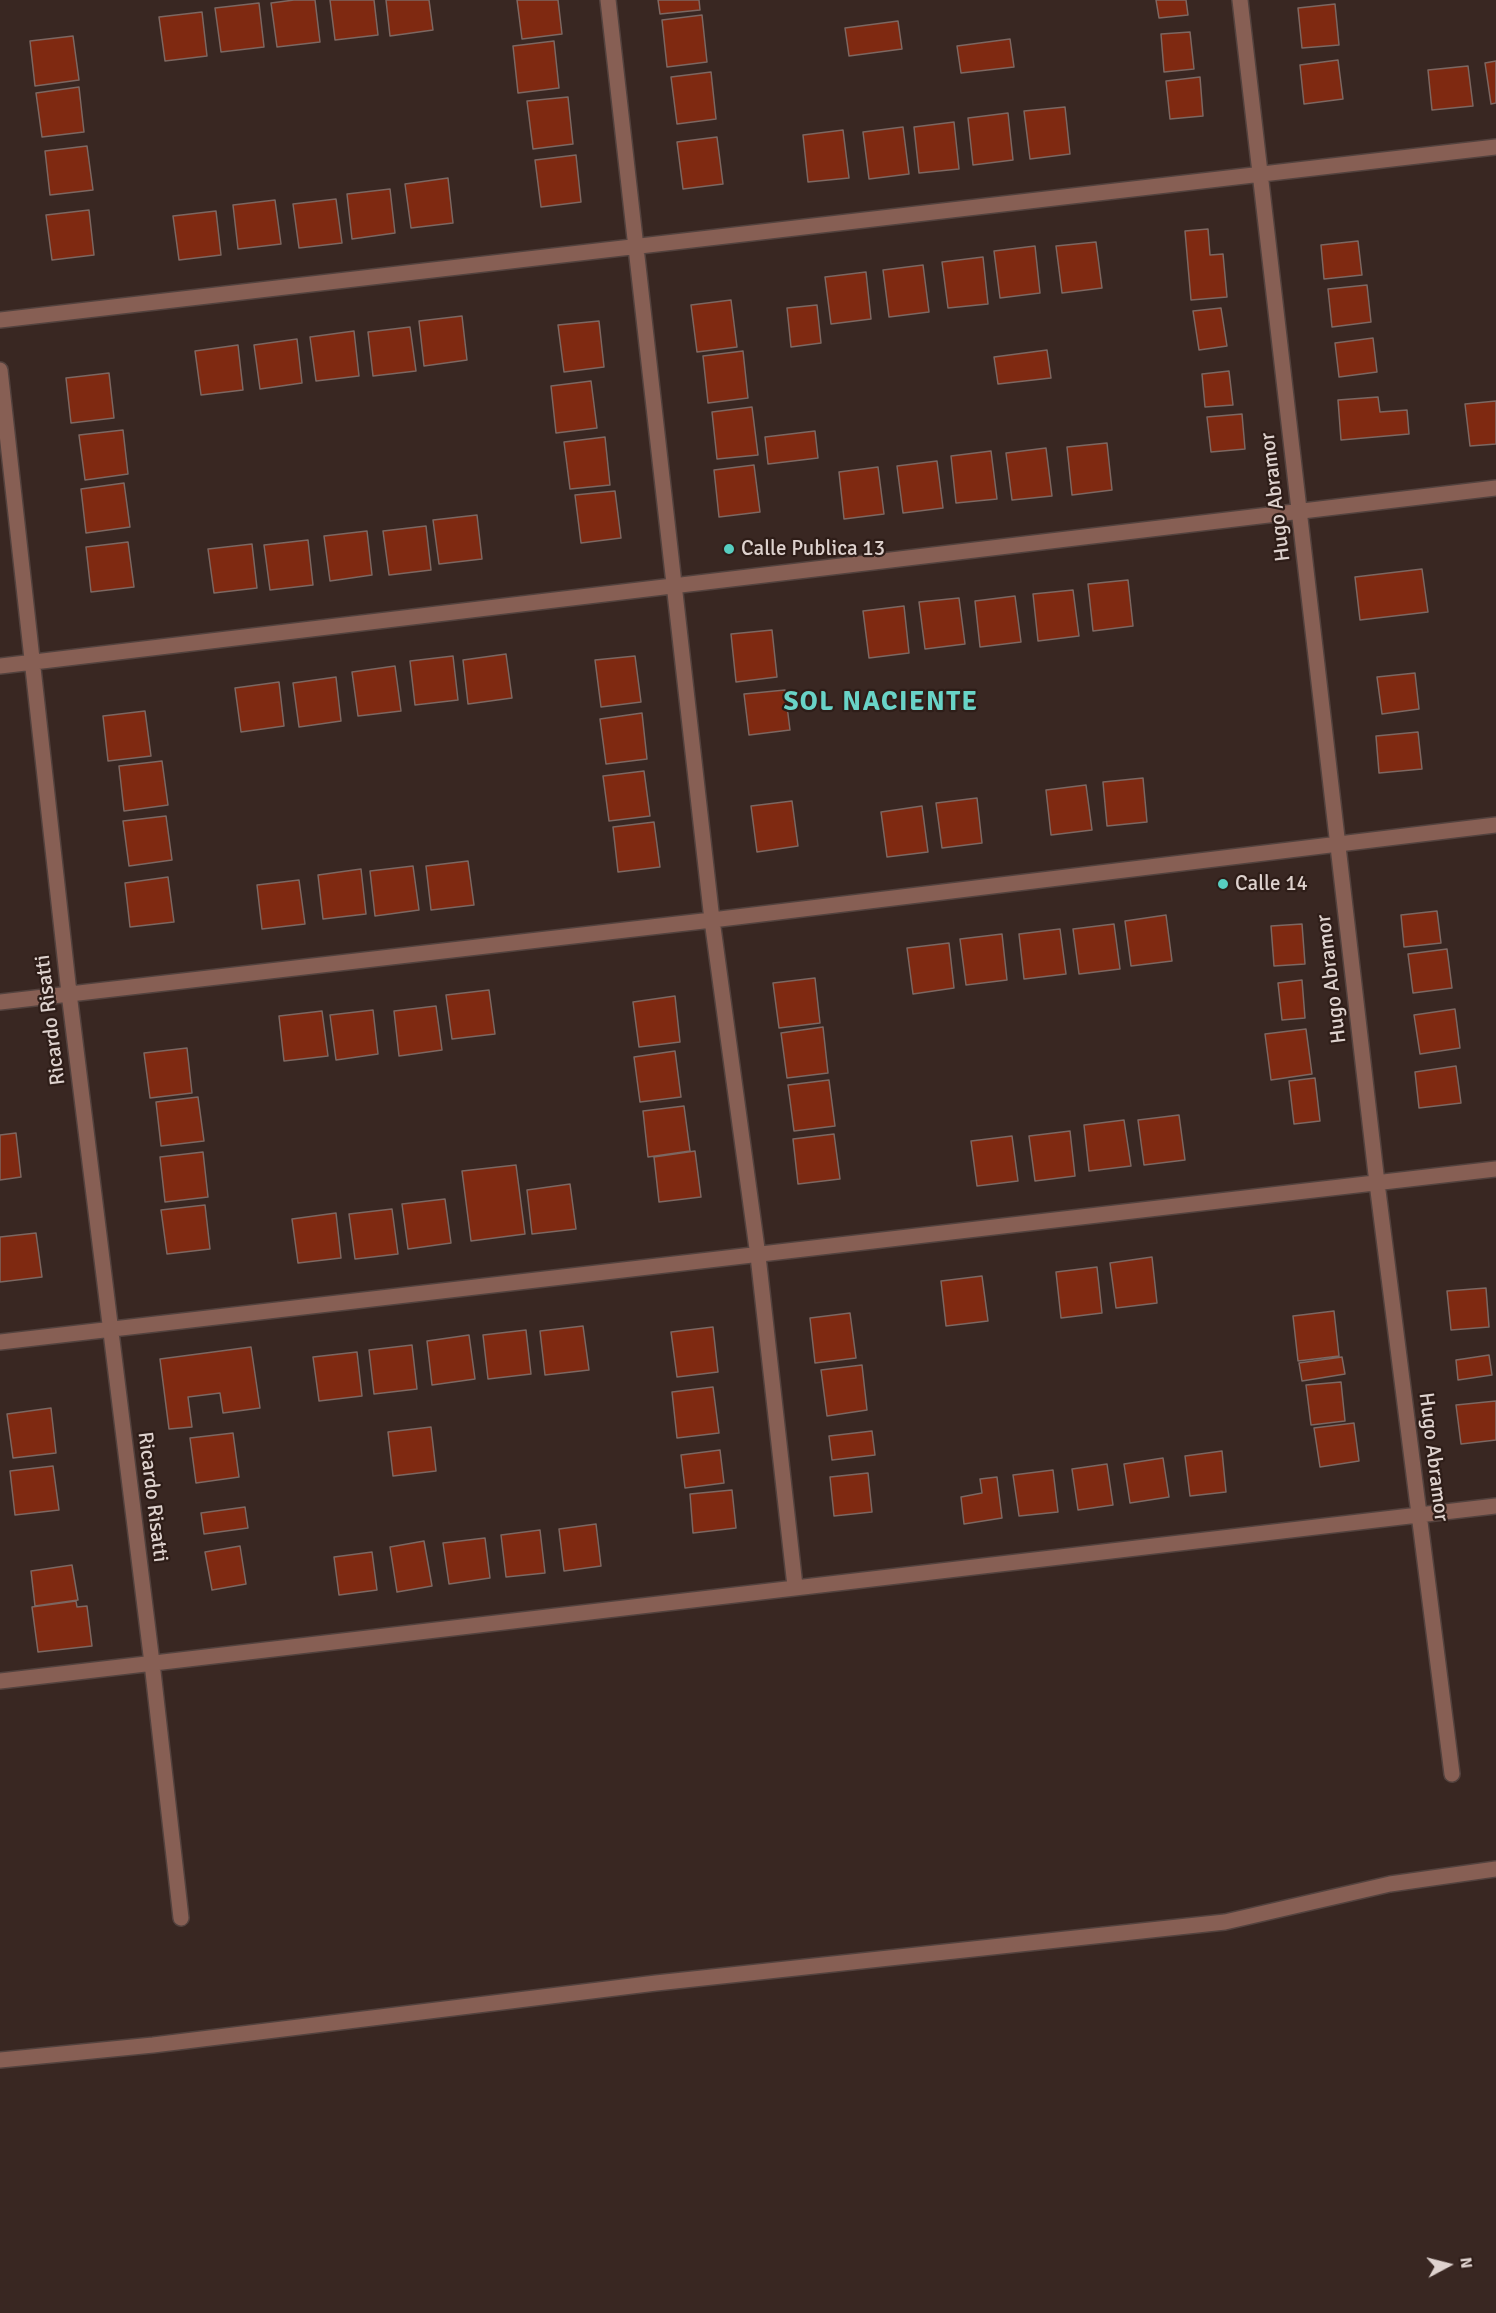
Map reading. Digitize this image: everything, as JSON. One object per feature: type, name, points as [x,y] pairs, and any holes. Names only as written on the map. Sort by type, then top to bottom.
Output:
[{"type":"street","points":[[608,0],[638,247],[673,586],[712,920],[758,1256],[795,1586]]},
{"type":"street","name":"Hugo Abramor","points":[[1240,0],[1377,1183],[1452,1774]]},
{"type":"street","points":[[0,320],[1496,147]]},
{"type":"street","name":"Ricardo Risatti","points":[[0,370],[69,993],[152,1663],[180,1918]]},
{"type":"street","points":[[0,666],[1496,488]]},
{"type":"street","points":[[0,1002],[712,920],[1496,825]]},
{"type":"street","points":[[0,1342],[1496,1169]]},
{"type":"street","points":[[0,1681],[795,1586],[1496,1506]]},
{"type":"street","points":[[0,2060],[153,2045],[668,1982],[1225,1922],[1390,1884],[1496,1869]]},
{"type":"building","points":[[315,0],[320,42],[277,47],[271,3]]},
{"type":"building","points":[[330,0],[374,0],[378,35],[335,40]]},
{"type":"building","points":[[386,0],[429,0],[433,30],[390,36]]},
{"type":"building","points":[[517,0],[558,0],[562,34],[522,39]]},
{"type":"building","points":[[658,0],[699,0],[700,10],[660,14]]},
{"type":"building","points":[[1156,0],[1186,0],[1188,15],[1159,18]]},
{"type":"building","points":[[259,3],[264,47],[221,52],[215,8]]},
{"type":"building","points":[[1335,4],[1339,45],[1302,48],[1298,8]]},
{"type":"building","points":[[202,12],[207,56],[165,61],[159,17]]},
{"type":"building","points":[[702,15],[707,62],[667,67],[662,20]]},
{"type":"building","points":[[898,21],[902,49],[849,56],[845,28]]},
{"type":"building","points":[[1190,32],[1194,69],[1164,72],[1161,34]]},
{"type":"building","points":[[73,36],[79,80],[35,86],[30,41]]},
{"type":"building","points":[[1010,39],[1014,67],[961,73],[957,46]]},
{"type":"building","points":[[554,41],[559,88],[518,93],[513,46]]},
{"type":"building","points":[[1338,60],[1343,99],[1304,104],[1300,65]]},
{"type":"building","points":[[1496,61],[1496,103],[1491,104],[1485,63]]},
{"type":"building","points":[[1468,66],[1473,106],[1432,110],[1428,70]]},
{"type":"building","points":[[711,72],[716,119],[677,124],[671,77]]},
{"type":"building","points":[[1200,77],[1203,116],[1170,119],[1166,81]]},
{"type":"building","points":[[79,87],[84,132],[42,137],[36,93]]},
{"type":"building","points":[[568,97],[573,144],[533,149],[527,101]]},
{"type":"building","points":[[1065,107],[1070,154],[1030,159],[1024,111]]},
{"type":"building","points":[[1008,113],[1013,160],[973,165],[968,118]]},
{"type":"building","points":[[954,122],[959,169],[919,173],[914,127]]},
{"type":"building","points":[[903,127],[909,174],[869,179],[863,132]]},
{"type":"building","points":[[843,130],[849,178],[808,182],[803,135]]},
{"type":"building","points":[[717,137],[723,184],[683,189],[677,142]]},
{"type":"building","points":[[87,146],[93,190],[50,195],[45,151]]},
{"type":"building","points":[[576,155],[581,202],[541,207],[535,160]]},
{"type":"building","points":[[448,178],[453,223],[411,228],[405,184]]},
{"type":"building","points":[[390,189],[395,233],[352,239],[347,194]]},
{"type":"building","points":[[336,199],[342,243],[299,248],[293,204]]},
{"type":"building","points":[[275,200],[281,244],[238,249],[233,205]]},
{"type":"building","points":[[89,210],[94,255],[52,260],[46,215]]},
{"type":"building","points":[[216,211],[221,255],[179,260],[173,216]]},
{"type":"building","points":[[1208,229],[1210,255],[1223,254],[1227,297],[1191,300],[1185,231]]},
{"type":"building","points":[[1358,241],[1362,275],[1324,279],[1321,245]]},
{"type":"building","points":[[1096,242],[1102,288],[1062,293],[1056,246]]},
{"type":"building","points":[[1035,246],[1040,293],[1000,298],[994,251]]},
{"type":"building","points":[[983,257],[988,304],[948,308],[942,262]]},
{"type":"building","points":[[923,265],[929,312],[889,317],[883,270]]},
{"type":"building","points":[[866,272],[871,319],[831,324],[825,277]]},
{"type":"building","points":[[1367,285],[1371,322],[1332,327],[1328,289]]},
{"type":"building","points":[[731,300],[737,347],[697,352],[691,305]]},
{"type":"building","points":[[817,305],[821,343],[791,347],[787,308]]},
{"type":"building","points":[[1221,308],[1227,346],[1199,350],[1193,311]]},
{"type":"building","points":[[462,316],[467,360],[424,366],[419,321]]},
{"type":"building","points":[[599,321],[604,367],[564,372],[558,325]]},
{"type":"building","points":[[410,327],[416,371],[373,376],[368,332]]},
{"type":"building","points":[[354,331],[359,376],[316,381],[310,337]]},
{"type":"building","points":[[1373,338],[1377,372],[1339,377],[1335,343]]},
{"type":"building","points":[[297,339],[302,383],[260,389],[254,345]]},
{"type":"building","points":[[238,345],[243,390],[201,395],[195,351]]},
{"type":"building","points":[[1047,350],[1051,378],[998,384],[994,357]]},
{"type":"building","points":[[743,351],[748,398],[708,403],[703,356]]},
{"type":"building","points":[[1229,371],[1233,405],[1205,407],[1202,374]]},
{"type":"building","points":[[109,373],[114,418],[71,423],[66,378]]},
{"type":"building","points":[[591,381],[597,428],[556,433],[551,386]]},
{"type":"building","points":[[1378,397],[1380,412],[1407,410],[1409,434],[1341,440],[1338,400]]},
{"type":"building","points":[[1496,401],[1496,444],[1470,446],[1465,404]]},
{"type":"building","points":[[752,407],[758,455],[717,459],[712,412]]},
{"type":"building","points":[[1242,414],[1245,449],[1211,452],[1207,417]]},
{"type":"building","points":[[123,430],[128,474],[85,480],[79,435]]},
{"type":"building","points":[[815,431],[818,458],[768,464],[765,437]]},
{"type":"building","points":[[605,437],[610,485],[570,489],[564,442]]},
{"type":"building","points":[[1107,443],[1112,490],[1072,495],[1067,447]]},
{"type":"building","points":[[1046,448],[1052,496],[1012,500],[1006,453]]},
{"type":"building","points":[[991,451],[997,499],[956,503],[951,456]]},
{"type":"building","points":[[937,461],[943,508],[903,513],[897,466]]},
{"type":"building","points":[[754,465],[760,512],[719,517],[714,470]]},
{"type":"building","points":[[878,467],[884,514],[844,519],[839,472]]},
{"type":"building","points":[[124,483],[130,527],[86,533],[81,489]]},
{"type":"building","points":[[615,491],[621,538],[581,543],[575,495]]},
{"type":"building","points":[[477,515],[482,559],[439,564],[433,520]]},
{"type":"building","points":[[426,526],[431,570],[389,575],[383,531]]},
{"type":"building","points":[[367,531],[372,575],[330,581],[324,536]]},
{"type":"building","points":[[308,540],[313,585],[270,590],[264,545]]},
{"type":"building","points":[[128,542],[134,587],[91,592],[86,547]]},
{"type":"building","points":[[252,544],[257,588],[214,593],[208,549]]},
{"type":"building","points":[[1422,569],[1428,612],[1360,620],[1355,577]]},
{"type":"building","points":[[1128,580],[1133,626],[1093,631],[1088,584]]},
{"type":"building","points":[[1073,590],[1079,636],[1038,641],[1033,594]]},
{"type":"building","points":[[1015,596],[1021,642],[980,647],[975,601]]},
{"type":"building","points":[[959,598],[965,644],[925,649],[919,602]]},
{"type":"building","points":[[904,606],[909,653],[869,658],[863,611]]},
{"type":"building","points":[[772,630],[777,677],[736,682],[731,634]]},
{"type":"building","points":[[506,654],[512,698],[468,704],[463,660]]},
{"type":"building","points":[[453,656],[458,700],[415,705],[410,661]]},
{"type":"building","points":[[635,656],[641,702],[601,707],[595,660]]},
{"type":"building","points":[[395,666],[401,711],[358,716],[352,672]]},
{"type":"building","points":[[1415,673],[1419,709],[1382,714],[1377,677]]},
{"type":"building","points":[[336,677],[341,721],[299,727],[293,683]]},
{"type":"building","points":[[279,682],[284,726],[241,732],[235,688]]},
{"type":"building","points":[[785,690],[790,730],[749,735],[744,694]]},
{"type":"building","points":[[145,711],[151,756],[108,761],[103,716]]},
{"type":"building","points":[[642,713],[647,759],[606,764],[600,719]]},
{"type":"building","points":[[1418,732],[1422,769],[1379,773],[1376,736]]},
{"type":"building","points":[[162,761],[168,805],[124,811],[119,766]]},
{"type":"building","points":[[644,771],[650,816],[609,821],[603,776]]},
{"type":"building","points":[[1143,778],[1147,822],[1107,826],[1103,782]]},
{"type":"building","points":[[1086,785],[1092,830],[1051,835],[1046,790]]},
{"type":"building","points":[[977,798],[982,843],[942,848],[936,803]]},
{"type":"building","points":[[792,801],[798,846],[757,852],[751,806]]},
{"type":"building","points":[[922,806],[928,852],[887,857],[881,812]]},
{"type":"building","points":[[166,816],[172,860],[129,866],[123,821]]},
{"type":"building","points":[[654,822],[660,867],[618,872],[613,827]]},
{"type":"building","points":[[468,861],[474,905],[431,910],[426,866]]},
{"type":"building","points":[[413,866],[419,910],[375,916],[370,871]]},
{"type":"building","points":[[361,869],[366,914],[323,919],[318,875]]},
{"type":"building","points":[[168,877],[174,922],[130,927],[125,883]]},
{"type":"building","points":[[299,880],[305,924],[262,929],[257,885]]},
{"type":"building","points":[[1437,911],[1441,943],[1404,947],[1401,915]]},
{"type":"building","points":[[1166,915],[1172,961],[1131,966],[1125,921]]},
{"type":"building","points":[[1114,924],[1120,969],[1079,974],[1073,929]]},
{"type":"building","points":[[1302,924],[1305,964],[1274,966],[1271,926]]},
{"type":"building","points":[[1060,929],[1066,974],[1024,979],[1019,934]]},
{"type":"building","points":[[1002,934],[1007,980],[966,985],[960,939]]},
{"type":"building","points":[[949,943],[954,988],[913,994],[907,948]]},
{"type":"building","points":[[1447,949],[1452,988],[1413,993],[1408,954]]},
{"type":"building","points":[[815,978],[820,1023],[779,1028],[773,983]]},
{"type":"building","points":[[1302,980],[1305,1018],[1282,1020],[1278,983]]},
{"type":"building","points":[[489,990],[495,1034],[452,1039],[446,995]]},
{"type":"building","points":[[675,996],[680,1042],[639,1047],[633,1002]]},
{"type":"building","points":[[436,1006],[442,1050],[399,1056],[394,1011]]},
{"type":"building","points":[[1455,1009],[1460,1048],[1420,1054],[1414,1015]]},
{"type":"building","points":[[373,1010],[378,1054],[336,1060],[330,1015]]},
{"type":"building","points":[[322,1011],[328,1056],[284,1061],[279,1016]]},
{"type":"building","points":[[823,1027],[828,1073],[787,1078],[781,1033]]},
{"type":"building","points":[[1306,1029],[1312,1074],[1271,1080],[1265,1034]]},
{"type":"building","points":[[187,1048],[192,1093],[150,1098],[144,1053]]},
{"type":"building","points":[[675,1051],[681,1097],[640,1102],[634,1057]]},
{"type":"building","points":[[1456,1066],[1461,1103],[1419,1108],[1415,1072]]},
{"type":"building","points":[[1315,1078],[1320,1121],[1294,1124],[1289,1081]]},
{"type":"building","points":[[829,1080],[835,1126],[794,1131],[788,1085]]},
{"type":"building","points":[[198,1097],[204,1141],[161,1146],[156,1102]]},
{"type":"building","points":[[684,1106],[690,1151],[648,1157],[643,1111]]},
{"type":"building","points":[[1179,1115],[1185,1160],[1144,1165],[1138,1120]]},
{"type":"building","points":[[1124,1120],[1131,1166],[1089,1171],[1084,1125]]},
{"type":"building","points":[[1070,1131],[1075,1176],[1035,1181],[1029,1136]]},
{"type":"building","points":[[16,1133],[21,1177],[0,1180],[0,1135]]},
{"type":"building","points":[[834,1134],[840,1179],[798,1184],[793,1139]]},
{"type":"building","points":[[1012,1136],[1018,1181],[977,1186],[971,1141]]},
{"type":"building","points":[[695,1151],[701,1197],[659,1202],[654,1157]]},
{"type":"building","points":[[203,1152],[208,1197],[165,1202],[160,1157]]},
{"type":"building","points":[[516,1165],[525,1234],[471,1241],[462,1171]]},
{"type":"building","points":[[570,1184],[576,1229],[532,1234],[527,1190]]},
{"type":"building","points":[[445,1199],[451,1243],[408,1249],[402,1204]]},
{"type":"building","points":[[205,1205],[210,1249],[167,1254],[161,1210]]},
{"type":"building","points":[[392,1209],[398,1254],[355,1259],[349,1214]]},
{"type":"building","points":[[336,1213],[341,1258],[298,1263],[292,1219]]},
{"type":"building","points":[[36,1233],[42,1277],[0,1282],[0,1237]]},
{"type":"building","points":[[1152,1257],[1157,1303],[1116,1308],[1110,1263]]},
{"type":"building","points":[[1097,1267],[1102,1313],[1061,1318],[1056,1272]]},
{"type":"building","points":[[982,1276],[988,1321],[946,1326],[941,1281]]},
{"type":"building","points":[[1486,1288],[1489,1327],[1451,1330],[1447,1291]]},
{"type":"building","points":[[1334,1311],[1339,1356],[1298,1361],[1293,1316]]},
{"type":"building","points":[[850,1313],[856,1358],[815,1363],[810,1318]]},
{"type":"building","points":[[583,1326],[589,1370],[545,1375],[540,1331]]},
{"type":"building","points":[[713,1327],[718,1372],[677,1377],[671,1332]]},
{"type":"building","points":[[526,1330],[531,1374],[488,1379],[483,1335]]},
{"type":"building","points":[[469,1335],[475,1379],[432,1385],[427,1341]]},
{"type":"building","points":[[412,1345],[417,1389],[374,1394],[369,1350]]},
{"type":"building","points":[[251,1347],[260,1408],[223,1413],[220,1393],[188,1397],[192,1427],[169,1429],[160,1359]]},
{"type":"building","points":[[357,1352],[362,1396],[319,1401],[313,1357]]},
{"type":"building","points":[[1489,1355],[1492,1375],[1458,1380],[1456,1360]]},
{"type":"building","points":[[1342,1357],[1345,1374],[1302,1381],[1299,1363]]},
{"type":"building","points":[[862,1365],[867,1410],[827,1416],[821,1370]]},
{"type":"building","points":[[1341,1382],[1345,1421],[1311,1425],[1306,1385]]},
{"type":"building","points":[[713,1387],[719,1433],[677,1438],[672,1392]]},
{"type":"building","points":[[1496,1401],[1496,1440],[1461,1444],[1456,1405]]},
{"type":"building","points":[[51,1408],[56,1453],[13,1458],[7,1414]]},
{"type":"building","points":[[1354,1423],[1359,1461],[1320,1467],[1314,1428]]},
{"type":"building","points":[[431,1427],[436,1471],[393,1476],[388,1432]]},
{"type":"building","points":[[872,1431],[875,1455],[832,1460],[829,1436]]},
{"type":"building","points":[[233,1433],[239,1477],[196,1483],[190,1438]]},
{"type":"building","points":[[720,1450],[724,1483],[685,1488],[681,1455]]},
{"type":"building","points":[[1222,1451],[1226,1492],[1190,1496],[1185,1456]]},
{"type":"building","points":[[1163,1458],[1169,1497],[1130,1503],[1124,1464]]},
{"type":"building","points":[[1107,1464],[1113,1505],[1078,1510],[1072,1469]]},
{"type":"building","points":[[53,1466],[59,1510],[15,1515],[10,1471]]},
{"type":"building","points":[[1053,1470],[1058,1512],[1019,1516],[1013,1475]]},
{"type":"building","points":[[868,1473],[872,1512],[834,1516],[830,1477]]},
{"type":"building","points":[[997,1477],[1002,1518],[964,1524],[961,1497],[982,1493],[980,1479]]},
{"type":"building","points":[[732,1490],[736,1528],[693,1533],[690,1494]]},
{"type":"building","points":[[245,1507],[248,1528],[204,1534],[201,1513]]},
{"type":"building","points":[[596,1524],[601,1566],[564,1571],[559,1529]]},
{"type":"building","points":[[540,1530],[545,1573],[506,1577],[501,1535]]},
{"type":"building","points":[[485,1538],[490,1578],[449,1584],[443,1543]]},
{"type":"building","points":[[424,1541],[432,1586],[397,1592],[390,1547]]},
{"type":"building","points":[[240,1546],[246,1584],[212,1590],[205,1552]]},
{"type":"building","points":[[372,1552],[377,1590],[339,1595],[334,1557]]},
{"type":"building","points":[[72,1565],[78,1600],[35,1606],[31,1571]]},
{"type":"building","points":[[76,1601],[77,1607],[87,1606],[92,1646],[38,1652],[32,1607]]},
{"type":"place","name":"Calle Publica 13","points":[[729,549]]},
{"type":"place","name":"Calle 14","points":[[1223,884]]},
{"type":"district","name":"SOL NACIENTE","points":[[881,703]]}]
